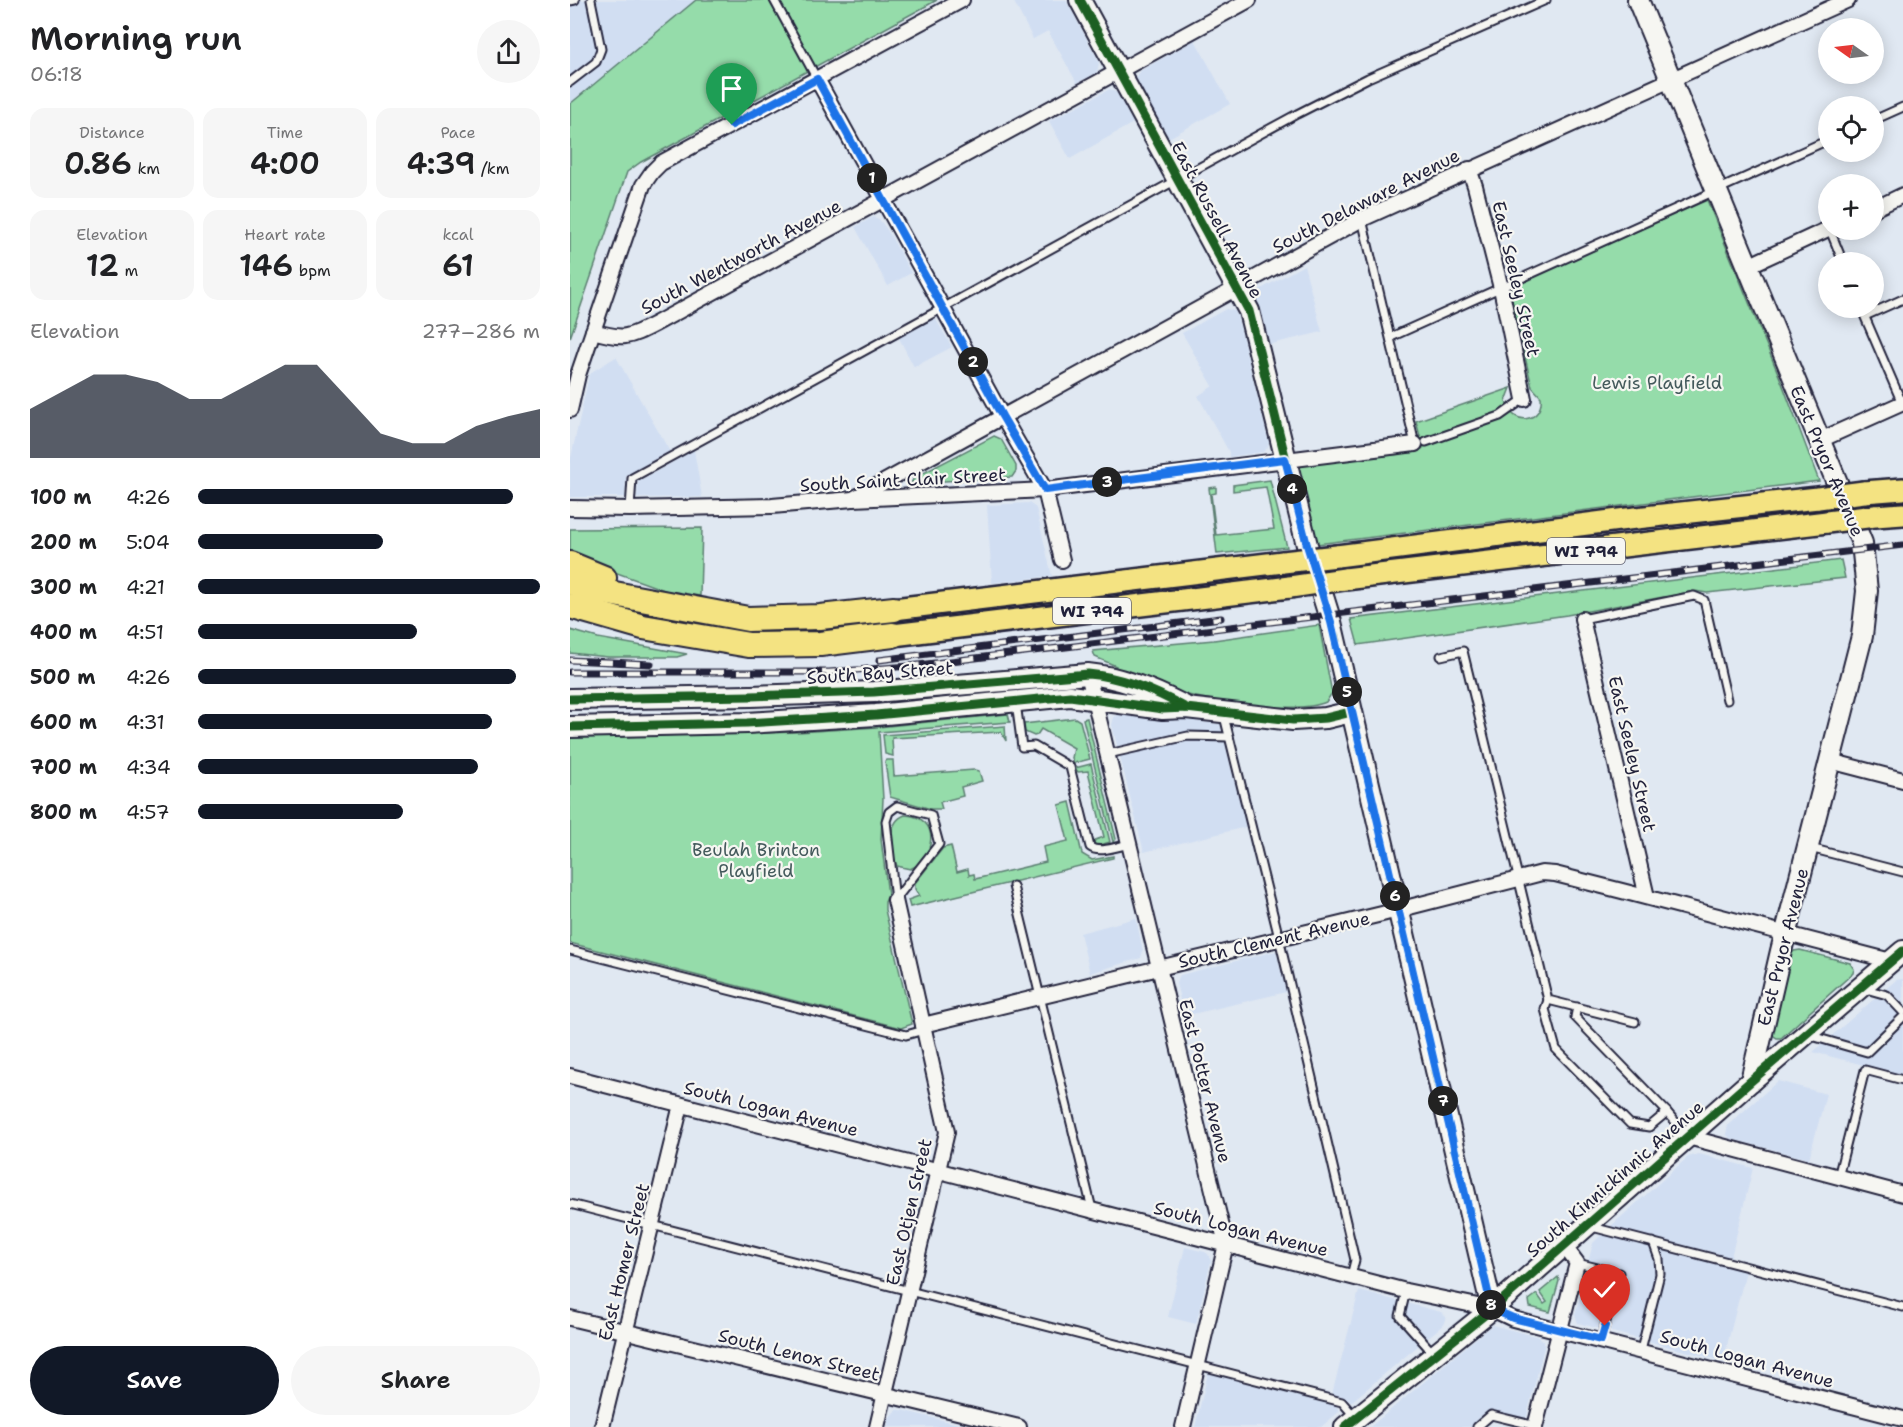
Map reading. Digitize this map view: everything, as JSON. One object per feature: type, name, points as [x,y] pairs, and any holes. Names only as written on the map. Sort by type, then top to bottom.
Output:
[{"type":"highway","points":[[570,564],[668,604]]},
{"type":"highway","name":"WI 794","points":[[570,582],[604,592],[748,619],[820,617],[894,609]]},
{"type":"highway","name":"WI 794","points":[[573,607],[643,627],[749,645],[820,644],[893,635]]},
{"type":"main road","name":"East Russell Avenue","points":[[1080,0],[1249,311],[1307,545],[1331,622],[1492,1309]]},
{"type":"main road","name":"East Pryor Avenue","points":[[1638,0],[1862,543],[1867,591],[1862,636],[1786,933],[1751,1081]]},
{"type":"main road","name":"WI 794","points":[[894,609],[1627,519],[1903,489]]},
{"type":"main road","name":"WI 794","points":[[893,635],[1903,513]]},
{"type":"main road","name":"South Bay Street","points":[[570,699],[874,692],[1088,674],[1118,679],[1166,696],[1186,708]]},
{"type":"main road","points":[[874,692],[876,715]]},
{"type":"main road","name":"South Bay Street","points":[[570,727],[747,723],[876,715],[1070,696],[1163,709],[1186,708],[1302,720],[1326,718],[1352,712]]},
{"type":"main road","points":[[609,698],[609,726]]},
{"type":"main road","name":"South Kinnickinnic Avenue","points":[[1350,1422],[1492,1309],[1751,1081],[1860,988],[1899,959]]},
{"type":"street","points":[[570,410],[578,375],[643,185],[652,172],[661,163],[962,0]]},
{"type":"street","name":"South Wentworth Avenue","points":[[594,330],[621,337],[633,335],[703,299],[1249,0]]},
{"type":"street","name":"South Delaware Avenue","points":[[853,499],[1362,219],[1848,0]]},
{"type":"street","points":[[817,79],[1045,490],[1062,560]]},
{"type":"street","name":"East Seeley Street","points":[[1469,169],[1501,288],[1524,399]]},
{"type":"street","points":[[1884,204],[1903,195]]},
{"type":"street","points":[[1748,266],[1818,234]]},
{"type":"street","points":[[1818,441],[1902,403]]},
{"type":"street","name":"South Saint Clair Street","points":[[570,508],[772,506],[853,499],[1045,490],[1421,443]]},
{"type":"street","name":"East Seeley Street","points":[[1582,619],[1647,897]]},
{"type":"street","name":"East Potter Avenue","points":[[1088,674],[1226,1244],[1184,1427]]},
{"type":"street","points":[[1830,761],[1903,780]]},
{"type":"street","name":"South Clement Avenue","points":[[923,1027],[1542,873],[1555,874],[1786,933],[1899,959]]},
{"type":"street","name":"East Otjen Street","points":[[877,1427],[947,1132],[895,900]]},
{"type":"street","name":"South Logan Avenue","points":[[570,1076],[1406,1291],[1492,1309],[1513,1318],[1903,1419]]},
{"type":"street","name":"East Homer Street","points":[[602,1427],[681,1105]]},
{"type":"street","points":[[1688,1137],[1903,1194]]},
{"type":"street","points":[[1535,1426],[1577,1263],[1565,1247]]},
{"type":"street","name":"South Lenox Street","points":[[570,1318],[1019,1427]]},
{"type":"lane","points":[[570,1],[575,0]]},
{"type":"lane","points":[[570,82],[596,62],[601,49],[591,0]]},
{"type":"lane","points":[[774,0],[817,79]]},
{"type":"lane","points":[[630,509],[632,478],[1297,114],[1368,78],[1546,0]]},
{"type":"lane","points":[[1884,116],[1903,107]]},
{"type":"lane","points":[[1391,337],[1818,144]]},
{"type":"lane","points":[[1362,219],[1391,337],[1421,443],[1500,416],[1524,399]]},
{"type":"lane","points":[[1884,308],[1903,299]]},
{"type":"lane","points":[[1866,318],[1902,403]]},
{"type":"lane","points":[[1582,619],[1694,596],[1704,600],[1727,700]]},
{"type":"lane","points":[[1441,656],[1463,651],[1548,1000],[1545,1009],[1556,1049],[1630,1124],[1649,1127],[1667,1112]]},
{"type":"lane","points":[[1016,701],[1022,747],[1034,746],[1070,767],[1090,847],[1100,850],[1130,844]]},
{"type":"lane","points":[[1224,712],[1280,938],[1355,1260],[1351,1276]]},
{"type":"lane","points":[[1108,754],[1188,736],[1229,737]]},
{"type":"lane","points":[[897,806],[931,815],[939,844],[895,900],[886,821],[889,812],[897,806]]},
{"type":"lane","points":[[1808,847],[1903,872]]},
{"type":"lane","points":[[1013,886],[1092,1209]]},
{"type":"lane","points":[[570,950],[906,1035],[923,1027]]},
{"type":"lane","points":[[1860,988],[1887,995],[1903,1012]]},
{"type":"lane","points":[[1548,1000],[1635,1022]]},
{"type":"lane","points":[[1577,1007],[1575,1017],[1667,1112],[1688,1137]]},
{"type":"lane","points":[[1805,1035],[1867,1052],[1903,1017]]},
{"type":"lane","points":[[1838,1177],[1865,1070],[1903,1080]]},
{"type":"lane","points":[[570,1204],[1342,1402],[1350,1422]]},
{"type":"lane","points":[[1589,1226],[1903,1307]]},
{"type":"lane","points":[[1641,1350],[1660,1274],[1659,1260],[1653,1242]]},
{"type":"lane","points":[[1577,1263],[1619,1273],[1601,1340]]},
{"type":"lane","points":[[1406,1291],[1400,1316],[1434,1354]]},
{"type":"lane","points":[[1477,1427],[1491,1415],[1535,1426]]},
{"type":"shaded area","points":[[570,0],[696,0],[570,104]]},
{"type":"shaded area","points":[[1013,0],[1066,0],[1099,62],[1097,73],[1077,83],[1048,31],[1033,39]]},
{"type":"shaded area","points":[[1195,40],[1230,104],[1167,139],[1135,78],[1140,71]]},
{"type":"shaded area","points":[[1110,89],[1117,93],[1133,123],[1070,159],[1049,121]]},
{"type":"shaded area","points":[[873,217],[879,219],[888,231],[911,273],[888,286],[855,227]]},
{"type":"shaded area","points":[[1304,265],[1322,332],[1267,345],[1257,301],[1258,292]]},
{"type":"shaded area","points":[[1226,309],[1235,311],[1237,315],[1269,443],[1263,452],[1229,457],[1229,452],[1198,396],[1213,386],[1182,333]]},
{"type":"shaded area","points":[[935,318],[952,347],[914,367],[899,338]]},
{"type":"shaded area","points":[[616,357],[670,452],[626,476],[625,497],[570,497],[570,462],[589,376]]},
{"type":"shaded area","points":[[694,450],[702,497],[637,498],[638,482]]},
{"type":"shaded area","points":[[1029,503],[1036,508],[1052,576],[992,583],[987,505]]},
{"type":"shaded area","points":[[1123,713],[1220,724],[1246,827],[1144,852],[1112,725],[1114,717]]},
{"type":"shaded area","points":[[1136,918],[1143,951],[1141,958],[1090,973],[1080,933]]},
{"type":"shaded area","points":[[1276,951],[1286,992],[1184,1016],[1176,983],[1180,975]]},
{"type":"shaded area","points":[[1903,979],[1903,1075],[1813,1052],[1896,980]]},
{"type":"shaded area","points":[[1778,1081],[1826,1094],[1809,1159],[1731,1139],[1726,1134],[1728,1125]]},
{"type":"shaded area","points":[[1699,1154],[1753,1168],[1731,1257],[1610,1227],[1688,1157]]},
{"type":"shaded area","points":[[1602,1234],[1746,1271],[1723,1361],[1578,1323],[1575,1315],[1593,1243]]},
{"type":"shaded area","points":[[1185,1247],[1205,1252],[1211,1261],[1196,1324],[1168,1317]]},
{"type":"shaded area","points":[[1359,1291],[1441,1312],[1446,1317],[1443,1325],[1351,1402],[1332,1394]]},
{"type":"shaded area","points":[[1492,1325],[1539,1337],[1544,1341],[1526,1420],[1490,1411],[1471,1427],[1370,1427]]},
{"type":"shaded area","points":[[1208,1373],[1336,1406],[1340,1411],[1321,1427],[1195,1427]]},
{"type":"shaded area","points":[[896,1410],[970,1427],[887,1427],[889,1418]]},
{"type":"green space","points":[[696,0],[937,0],[641,162],[627,172],[570,338],[570,104]]},
{"type":"green space","name":"Lewis Playfield","points":[[1707,200],[1782,383],[1819,481],[1317,544],[1297,466],[1417,452],[1423,448],[1416,421],[1511,388],[1506,401],[1509,410],[1521,418],[1533,416],[1541,405],[1541,397],[1532,387],[1509,288]]},
{"type":"green space","points":[[994,436],[1001,439],[1016,466],[1012,477],[911,483],[914,478]]},
{"type":"green space","points":[[1270,480],[1287,547],[1217,554],[1209,488],[1216,487],[1216,493],[1211,494],[1216,535],[1274,529],[1266,487],[1233,491],[1233,485]]},
{"type":"green space","points":[[702,528],[700,596],[667,591],[570,556],[570,529]]},
{"type":"green space","points":[[1841,560],[1845,578],[1707,593],[1695,591],[1567,615],[1358,645],[1351,619]]},
{"type":"green space","points":[[1319,625],[1332,693],[1326,702],[1313,706],[1252,705],[1176,692],[1115,669],[1116,666],[1095,657],[1093,651],[1214,640]]},
{"type":"green space","points":[[570,630],[598,638],[687,654],[677,657],[608,657],[570,653]]},
{"type":"green space","name":"Beulah Brinton Playfield","points":[[1008,714],[1010,722],[879,732],[883,799],[881,839],[888,895],[885,910],[912,1024],[901,1028],[570,943],[570,738],[798,732],[878,727]]},
{"type":"green space","points":[[1075,718],[1080,721],[1090,759],[1074,763],[1072,758],[1074,748],[1041,729],[1034,736],[1025,732],[1024,724]]},
{"type":"green space","points":[[1087,718],[1116,839],[1113,842],[1083,719]]},
{"type":"green space","points":[[1005,726],[1006,741],[1001,732],[892,738],[893,756],[885,754],[883,735]]},
{"type":"green space","points":[[893,760],[894,776],[974,770],[979,771],[982,781],[961,787],[963,796],[940,802],[942,809],[931,809],[890,797],[885,762]]},
{"type":"green space","points":[[1091,764],[1110,842],[1097,846],[1094,843],[1095,840],[1104,837],[1088,771],[1078,772],[1075,768]]},
{"type":"green space","points":[[1070,802],[1082,854],[1092,860],[1113,856],[1113,858],[910,907],[908,900],[919,896],[915,883],[943,848],[951,846],[957,872],[968,869],[969,875],[974,874],[975,879],[1046,862],[1043,847],[1068,841],[1059,805]]},
{"type":"green space","points":[[905,815],[917,817],[925,823],[930,830],[931,839],[925,857],[910,869],[897,866],[891,845],[892,830],[899,819]]},
{"type":"green space","points":[[1800,950],[1850,963],[1854,969],[1853,973],[1781,1038],[1777,1038],[1771,1034],[1771,1031],[1790,956],[1794,951]]},
{"type":"green space","points":[[1558,1277],[1559,1281],[1550,1312],[1530,1307],[1529,1300],[1537,1294],[1544,1304],[1547,1302],[1540,1292]]},
{"type":"railway","points":[[570,672],[829,672],[910,666],[1903,545]]},
{"type":"railway","points":[[879,660],[1221,618]]},
{"type":"railway","points":[[570,660],[651,664]]},
{"type":"cycle path","points":[[1080,0],[1249,311],[1307,545],[1331,622],[1492,1309]]},
{"type":"cycle path","points":[[570,699],[874,692],[1088,674],[1113,678],[1138,686],[1186,708]]},
{"type":"cycle path","points":[[570,727],[747,723],[876,715],[1070,696],[1163,709],[1186,708],[1293,720],[1326,718],[1351,712]]},
{"type":"cycle path","points":[[1345,1427],[1492,1309],[1751,1081],[1903,951]]},
{"type":"route","points":[[732,125],[817,79],[1045,490],[1285,459],[1307,545],[1331,622],[1492,1309],[1513,1318],[1601,1340],[1605,1326]]}]
